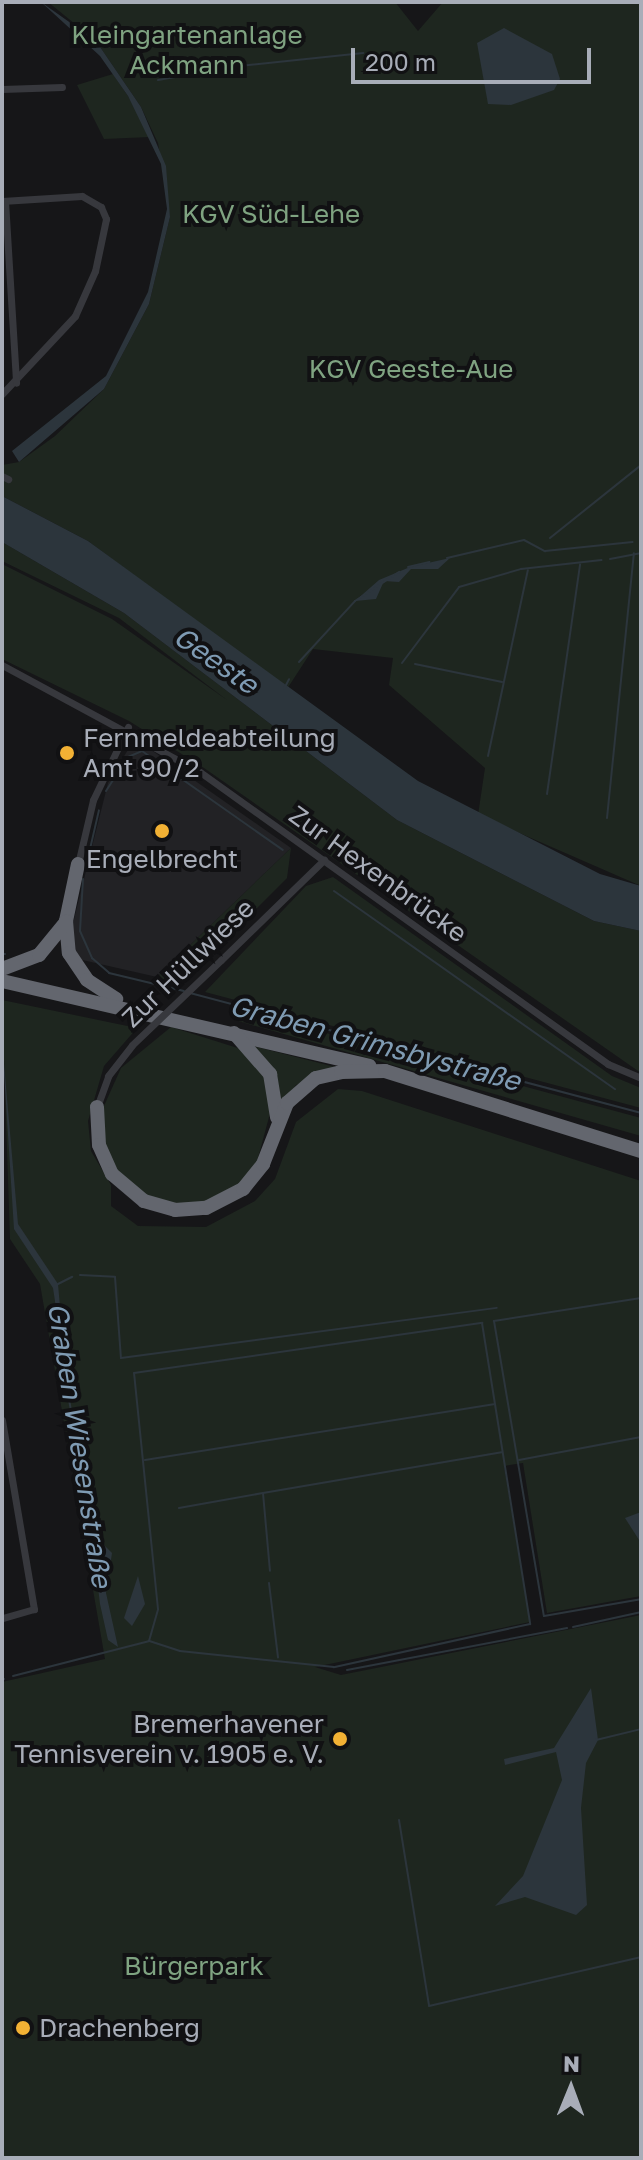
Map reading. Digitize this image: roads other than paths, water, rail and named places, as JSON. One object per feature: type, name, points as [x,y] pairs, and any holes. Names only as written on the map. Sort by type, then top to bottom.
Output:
[{"type":"highway","points":[[78,864],[66,921],[79,972],[126,1006]]},
{"type":"highway","points":[[2,969],[39,955],[66,921]]},
{"type":"highway","points":[[2,981],[225,1028],[385,1071],[641,1151]]},
{"type":"highway","points":[[225,1028],[256,1052],[270,1074],[276,1126]]},
{"type":"highway","points":[[97,1107],[99,1145],[112,1174],[135,1196],[175,1210],[206,1208],[243,1189],[263,1164],[276,1126],[295,1093],[316,1078],[385,1071]]},
{"type":"street","points":[[2,89],[62,87]]},
{"type":"street","points":[[2,394],[16,383],[52,348],[84,298],[105,227],[93,199],[4,201],[16,383]]},
{"type":"street","name":"Zur Hexenbrücke","points":[[2,665],[128,727],[324,860],[608,1064],[641,1078]]},
{"type":"street","points":[[78,864],[93,800],[128,727]]},
{"type":"street","name":"Zur Hüllwiese","points":[[97,1107],[108,1076],[132,1045],[324,860]]},
{"type":"street","points":[[2,1420],[34,1609],[2,1618]]},
{"type":"water","points":[[41,2],[96,41],[141,107],[166,166],[170,217],[149,304],[104,389],[19,462],[12,451],[106,376],[148,292],[167,209],[161,164],[128,96],[100,56]]},
{"type":"water","points":[[504,28],[552,54],[560,79],[554,90],[511,105],[488,104],[477,43]]},
{"type":"water","name":"Geeste","points":[[2,496],[88,541],[418,781],[600,874],[641,886],[641,931],[594,921],[397,820],[124,613],[2,542]]},
{"type":"water","points":[[450,558],[438,569],[411,569],[399,582],[384,581],[376,599],[355,601],[379,580],[410,567]]},
{"type":"water","points":[[2,1041],[18,1224],[58,1284],[66,1374],[53,1288],[14,1229]]},
{"type":"water","points":[[85,1478],[96,1537],[112,1553],[106,1593],[118,1647],[108,1640],[100,1604]]},
{"type":"water","points":[[641,1512],[641,1543],[625,1518]]},
{"type":"water","points":[[138,1576],[145,1604],[132,1626],[124,1618]]},
{"type":"water","points":[[591,1688],[598,1740],[586,1763],[581,1808],[587,1905],[576,1915],[525,1897],[495,1906],[523,1876],[562,1780],[556,1752],[505,1765],[504,1759],[554,1748]]},
{"type":"waterway","points":[[239,66],[363,53]]},
{"type":"waterway","points":[[158,80],[227,68]]},
{"type":"waterway","points":[[550,538],[641,465]]},
{"type":"waterway","points":[[447,558],[524,540],[545,551],[633,542]]},
{"type":"waterway","points":[[607,818],[634,553]]},
{"type":"waterway","points":[[610,559],[641,553]]},
{"type":"waterway","points":[[402,663],[459,587],[521,569],[602,560]]},
{"type":"waterway","points":[[408,567],[429,562]]},
{"type":"waterway","points":[[547,794],[580,564]]},
{"type":"waterway","points":[[488,756],[528,570]]},
{"type":"waterway","points":[[299,662],[355,601],[399,572]]},
{"type":"waterway","points":[[415,664],[502,682]]},
{"type":"waterway","points":[[284,689],[289,679]]},
{"type":"waterway","points":[[106,791],[128,757],[142,751],[283,850]]},
{"type":"waterway","points":[[87,862],[99,810]]},
{"type":"waterway","points":[[83,879],[80,931],[92,958],[109,973],[184,991]]},
{"type":"waterway","points":[[334,891],[615,1089]]},
{"type":"waterway","name":"Graben Grimsbystraße","points":[[190,993],[641,1113]]},
{"type":"waterway","points":[[80,1275],[115,1277],[121,1358],[497,1308]]},
{"type":"waterway","points":[[58,1284],[72,1277]]},
{"type":"waterway","points":[[641,1298],[494,1321],[544,1616],[641,1599]]},
{"type":"waterway","points":[[13,1676],[149,1641],[158,1609],[134,1373],[482,1323],[530,1624],[334,1667],[180,1651],[149,1641]]},
{"type":"waterway","name":"Graben Wiesenstraße","points":[[64,1371],[83,1479]]},
{"type":"waterway","points":[[145,1460],[494,1404]]},
{"type":"waterway","points":[[519,1460],[641,1437]]},
{"type":"waterway","points":[[263,1493],[502,1452]]},
{"type":"waterway","points":[[179,1508],[263,1493],[270,1571]]},
{"type":"waterway","points":[[269,1583],[278,1657]]},
{"type":"waterway","points":[[573,1627],[641,1612]]},
{"type":"waterway","points":[[347,1670],[567,1628]]},
{"type":"waterway","points":[[596,1740],[641,1729]]},
{"type":"waterway","points":[[399,1820],[429,2006],[641,1957]]},
{"type":"place","name":"Fernmeldeabteilung Amt 90/2","points":[[67,753]]},
{"type":"place","name":"Engelbrecht","points":[[162,831]]},
{"type":"place","name":"Bremerhavener Tennisverein v. 1905 e. V.","points":[[340,1739]]},
{"type":"place","name":"Drachenberg","points":[[23,2028]]},
{"type":"park label","name":"Kleingartenanlage Ackmann","points":[[187,50]]},
{"type":"park label","name":"KGV Süd-Lehe","points":[[271,214]]},
{"type":"park label","name":"KGV Geeste-Aue","points":[[411,369]]},
{"type":"park label","name":"Bürgerpark","points":[[194,1966]]}]
